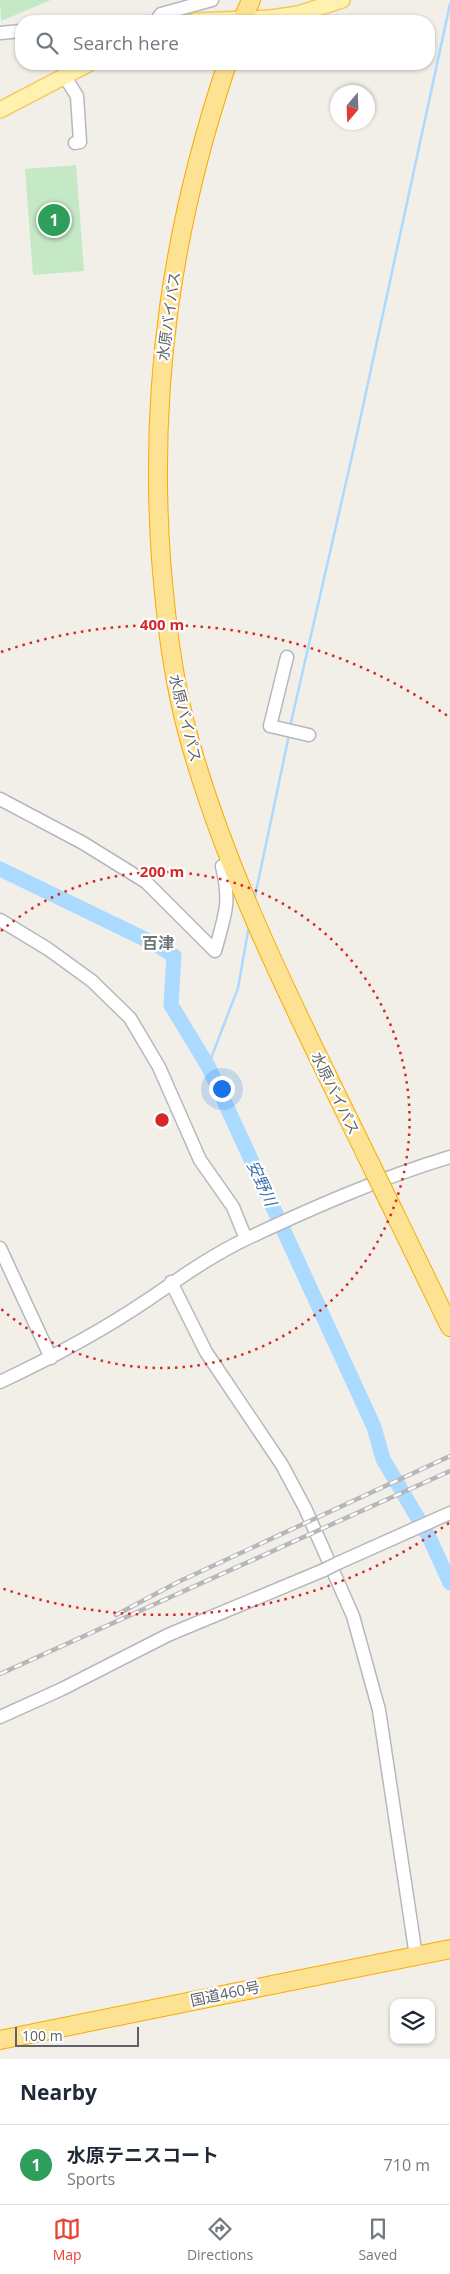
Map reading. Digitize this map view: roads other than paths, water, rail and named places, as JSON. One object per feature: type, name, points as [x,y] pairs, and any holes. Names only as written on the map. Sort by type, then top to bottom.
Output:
[{"type":"highway","points":[[245,15],[251,0]]},
{"type":"highway","name":"水原バイパス","points":[[226,70],[199,156],[176,264],[161,375],[157,440],[159,523],[168,640],[189,740],[219,830],[300,1019],[450,1327]]},
{"type":"highway","name":"国道460号","points":[[0,2040],[140,2010],[450,1949]]},
{"type":"main road","points":[[290,15],[342,0]]},
{"type":"main road","points":[[0,110],[77,70]]},
{"type":"street","points":[[161,15],[212,0]]},
{"type":"street","points":[[0,33],[15,32]]},
{"type":"street","points":[[65,77],[77,96],[80,142],[75,143]]},
{"type":"street","points":[[287,657],[270,726],[308,735]]},
{"type":"street","points":[[0,799],[83,842],[146,882],[215,951],[227,905],[227,890],[222,866]]},
{"type":"street","points":[[0,920],[48,949],[92,981],[130,1018],[159,1067],[200,1160],[234,1206],[251,1237]]},
{"type":"street","points":[[0,1382],[51,1358],[149,1299],[171,1282],[251,1237],[369,1184],[450,1157]]},
{"type":"street","points":[[0,1248],[51,1358]]},
{"type":"street","points":[[171,1282],[206,1352],[282,1465],[305,1508],[353,1616],[379,1710],[416,1956]]},
{"type":"street","points":[[0,1717],[62,1689],[168,1635],[324,1570],[450,1513]]},
{"type":"waterway","points":[[290,727],[355,443],[450,4]]},
{"type":"waterway","points":[[254,901],[289,735]]},
{"type":"waterway","name":"安野川","points":[[0,869],[157,945],[174,956],[171,1005],[208,1066],[374,1427],[383,1459],[429,1537],[450,1583]]},
{"type":"waterway","points":[[208,1066],[238,988],[249,926]]},
{"type":"railway","points":[[116,1615],[178,1582],[450,1456]]},
{"type":"railway","points":[[0,1674],[450,1471]]},
{"type":"place","name":"水原テニスコート","points":[[54,220]]},
{"type":"district","name":"百津","points":[[158,943]]}]
